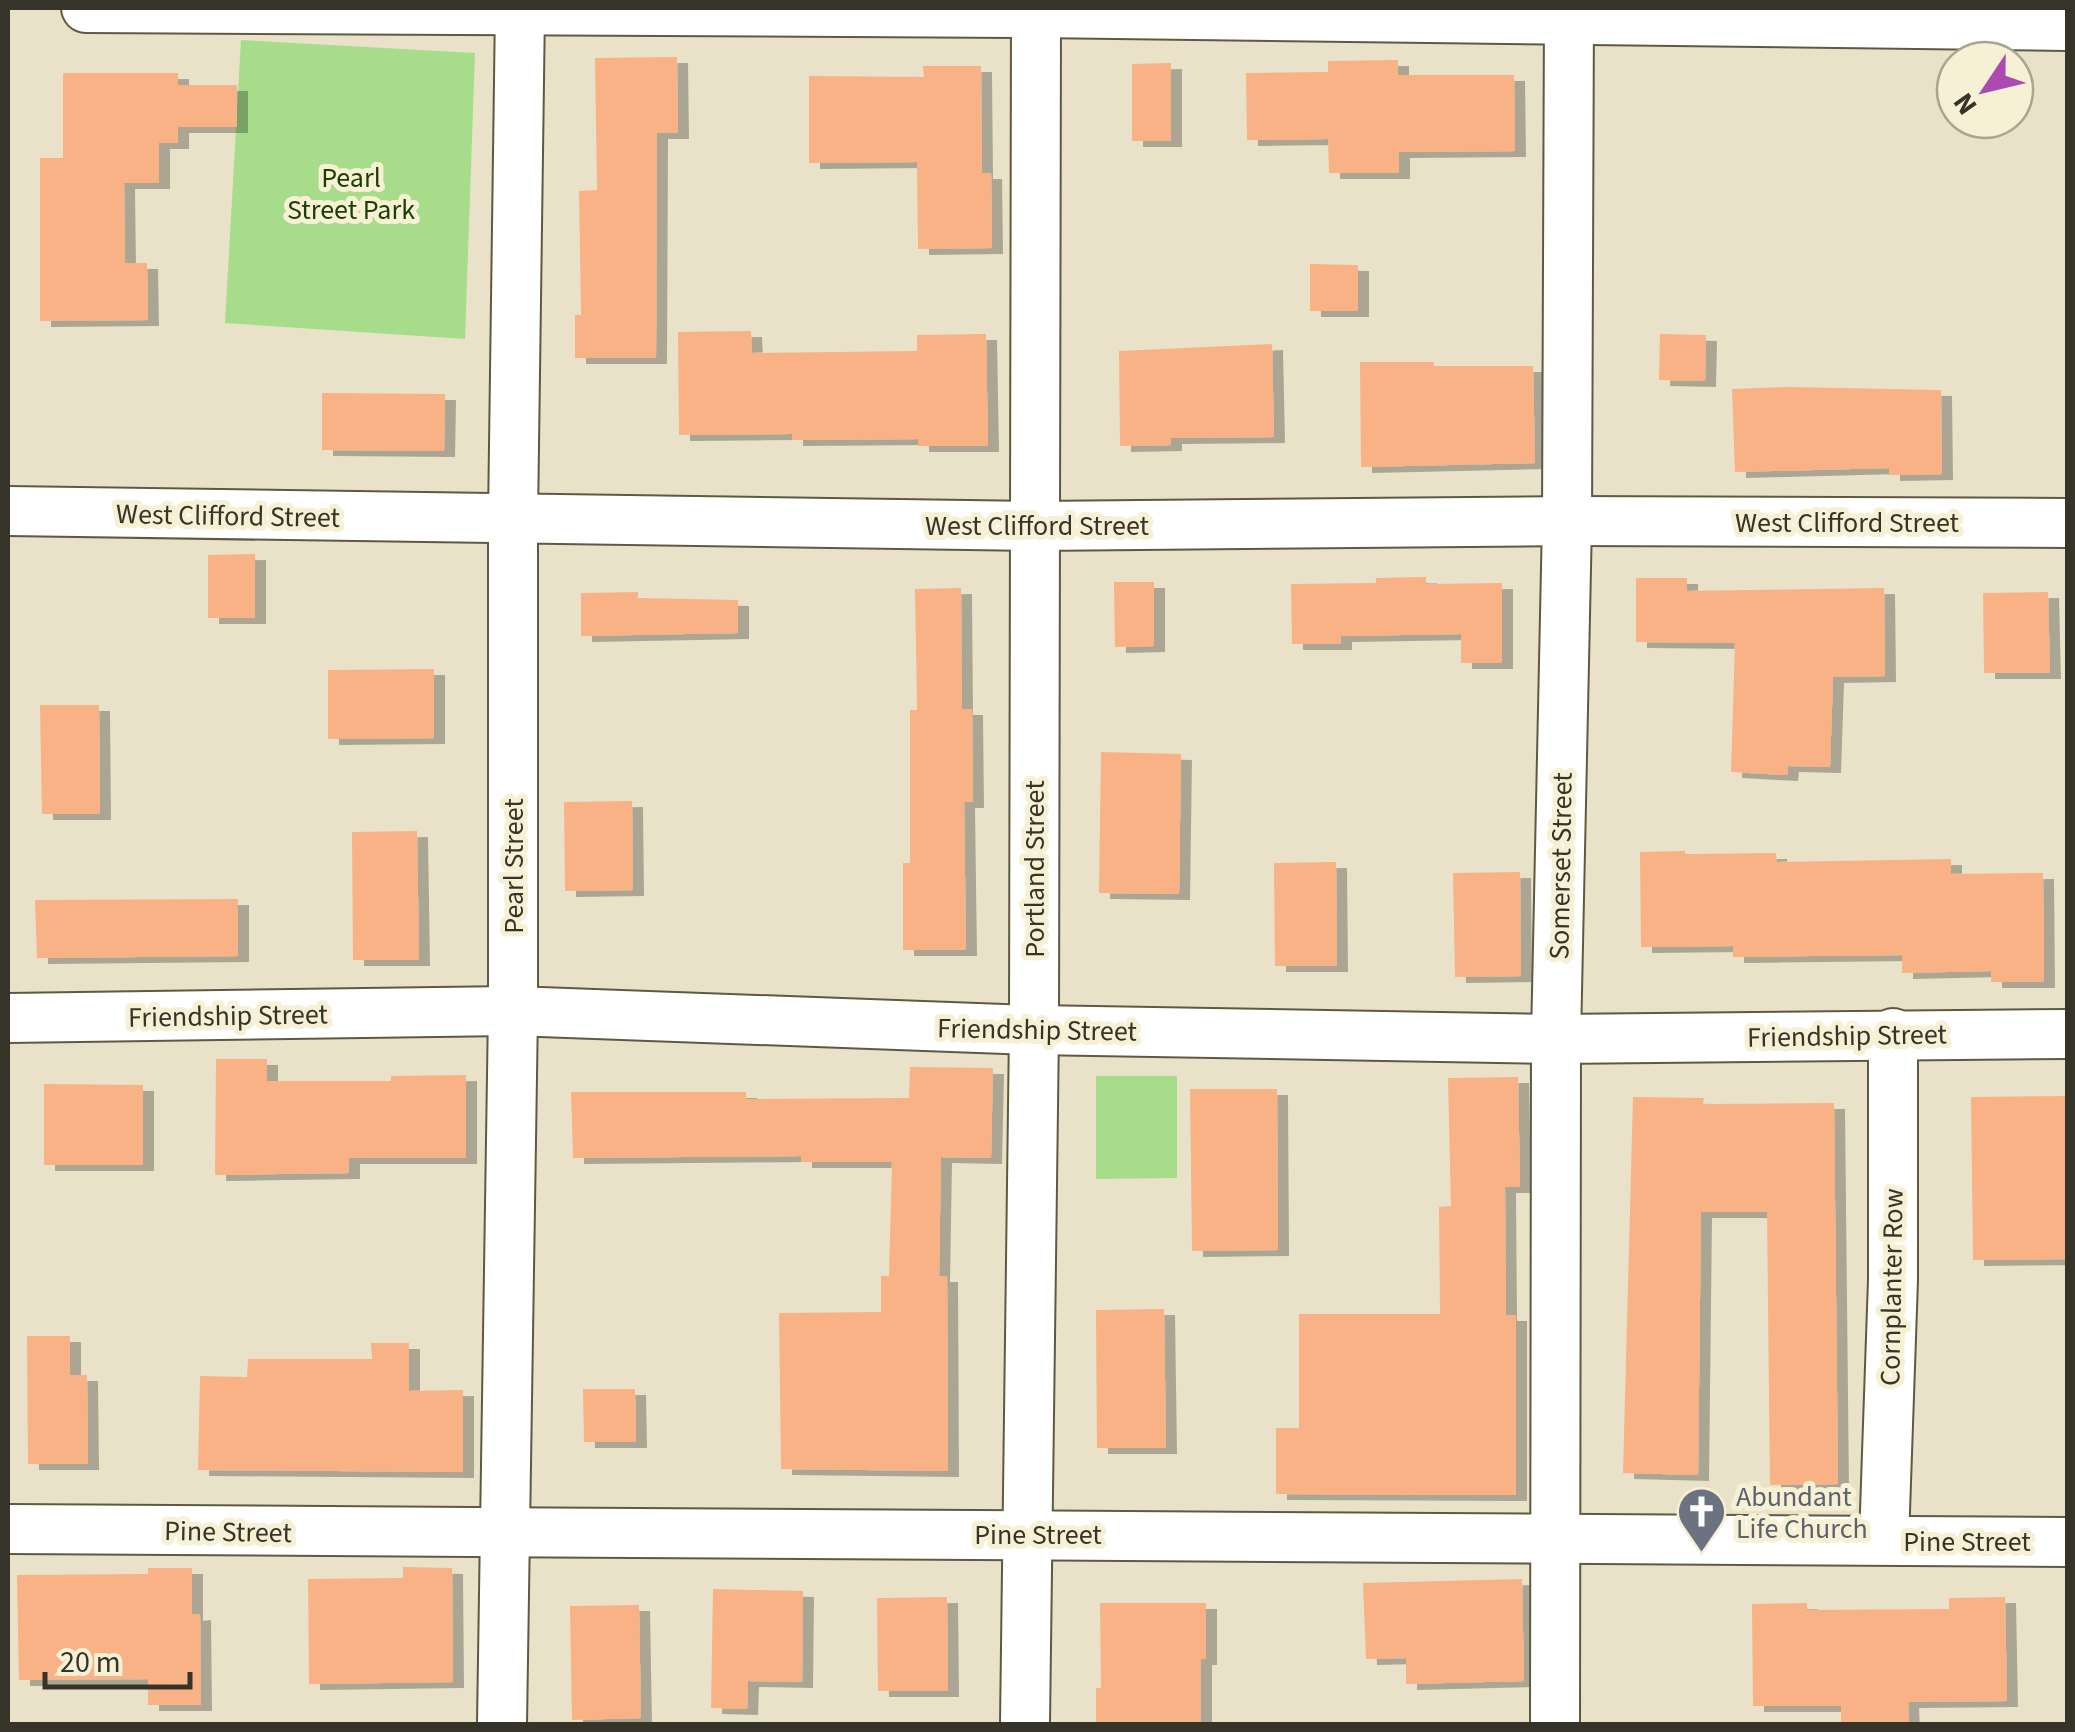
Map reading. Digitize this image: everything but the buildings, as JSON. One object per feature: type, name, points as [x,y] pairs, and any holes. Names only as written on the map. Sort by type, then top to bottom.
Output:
[{"type":"street","points":[[86,8],[1569,15],[2068,26]]},
{"type":"street","name":"Pearl Street","points":[[502,1724],[513,1012],[512,519],[520,9]]},
{"type":"street","name":"Portland Street","points":[[1025,1724],[1034,1030],[1036,13]]},
{"type":"street","name":"Somerset Street","points":[[1555,1724],[1556,1038],[1566,521],[1569,15]]},
{"type":"street","name":"West Clifford Street","points":[[8,511],[1035,526],[1566,521],[2068,524]]},
{"type":"street","name":"Friendship Street","points":[[8,1018],[513,1012],[1034,1030],[1556,1038],[2068,1034]]},
{"type":"street","name":"Cornplanter Row","points":[[1884,1540],[1892,1280],[1893,1033]]},
{"type":"street","name":"Pine Street","points":[[8,1528],[2068,1542]]},
{"type":"green space","name":"Pearl Street Park","points":[[241,40],[475,53],[465,339],[225,323]]},
{"type":"green space","points":[[1096,1076],[1177,1076],[1177,1178],[1096,1179]]},
{"type":"place","name":"Abundant Life Church","points":[[1701,1554]]}]
